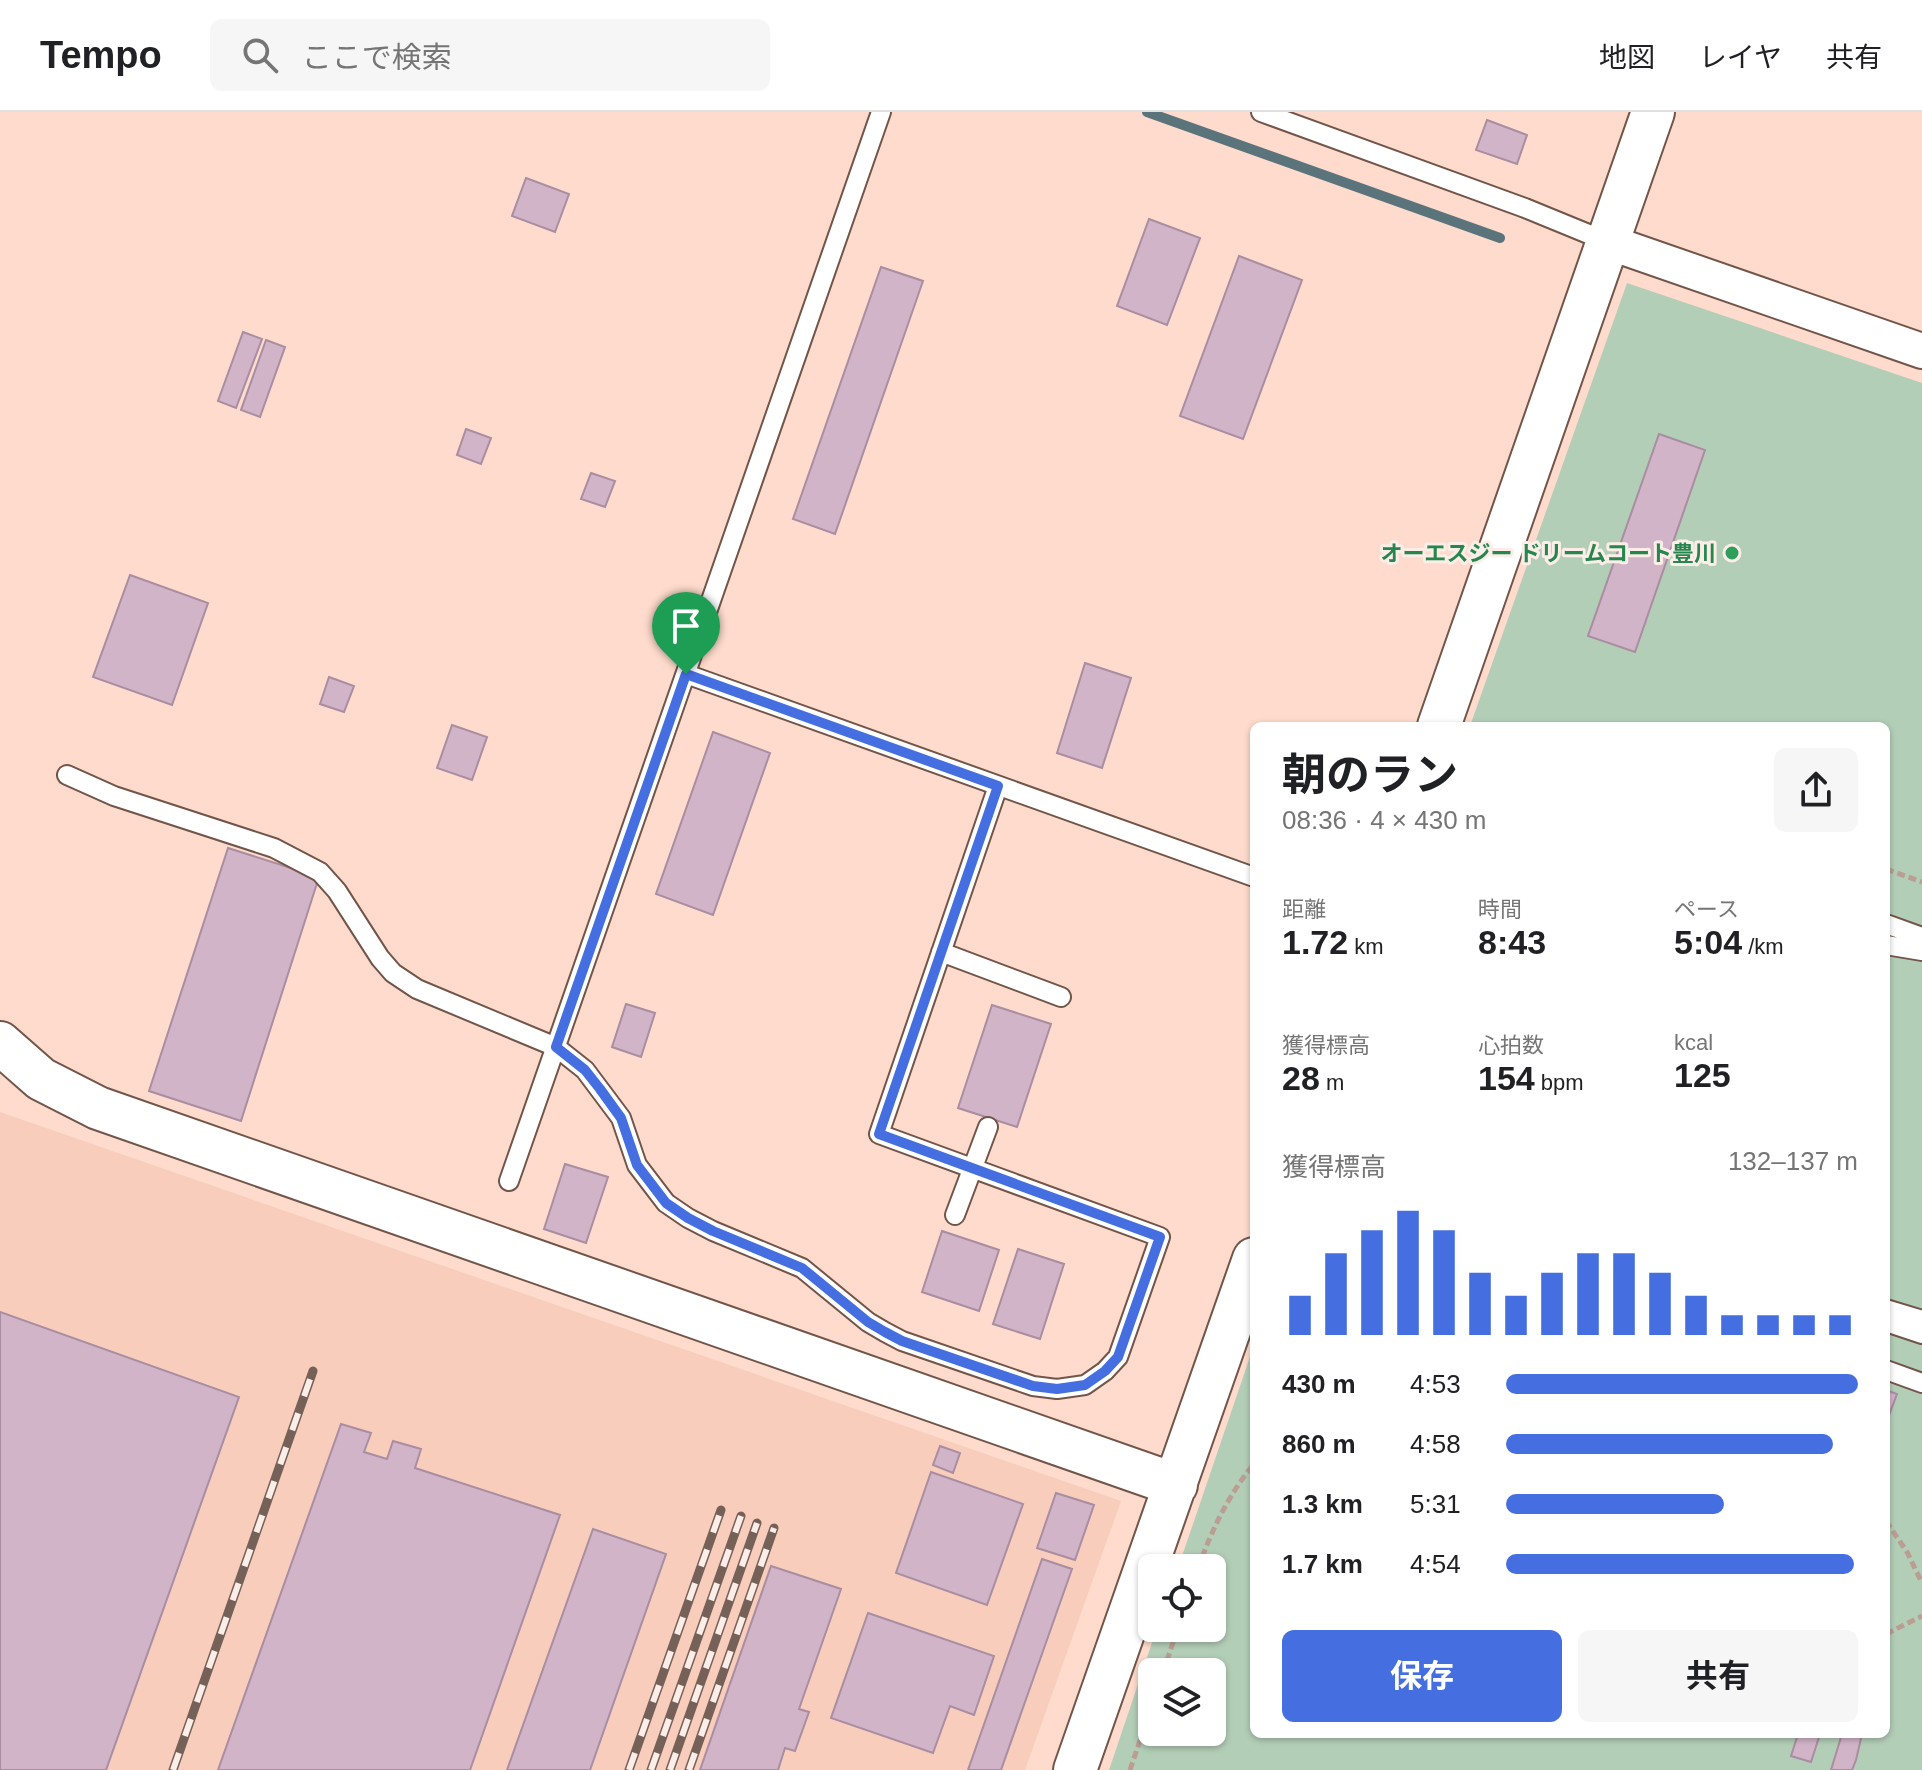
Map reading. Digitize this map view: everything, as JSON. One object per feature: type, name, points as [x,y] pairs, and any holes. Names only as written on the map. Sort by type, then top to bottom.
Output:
[{"type":"street","points":[[1440,722],[1653,112]]},
{"type":"street","points":[[1608,242],[1922,351]]},
{"type":"street","points":[[0,1043],[41,1079],[98,1108],[1176,1485]]},
{"type":"street","points":[[1075,1770],[1250,1271]]},
{"type":"lane","points":[[509,1181],[881,112]]},
{"type":"lane","points":[[1261,112],[1525,208],[1608,242]]},
{"type":"lane","points":[[686,674],[1250,876]]},
{"type":"lane","points":[[67,775],[114,796],[274,848],[320,872],[337,891],[393,973],[417,989],[556,1047],[585,1070],[621,1118],[637,1165],[666,1203],[713,1231],[802,1268],[868,1322],[902,1341],[1033,1386],[1057,1389],[1085,1385],[1118,1357],[1160,1237],[879,1134],[998,786]]},
{"type":"lane","points":[[1890,925],[1922,937]]},
{"type":"lane","points":[[1890,946],[1922,951]]},
{"type":"lane","points":[[941,952],[1061,997]]},
{"type":"lane","points":[[955,1215],[988,1127]]},
{"type":"lane","points":[[1890,1310],[1922,1320]]},
{"type":"lane","points":[[1890,1323],[1922,1334]]},
{"type":"lane","points":[[1890,1371],[1918,1377]]},
{"type":"path","points":[[1890,870],[1922,882]]},
{"type":"path","points":[[1203,1554],[1211,1531],[1238,1483],[1250,1469]]},
{"type":"path","points":[[1890,1527],[1922,1583]]},
{"type":"path","points":[[1890,1632],[1922,1616]]},
{"type":"path","points":[[1130,1770],[1138,1746]]},
{"type":"shaded area","points":[[0,1112],[1121,1501],[1025,1770],[0,1770]]},
{"type":"green space","name":"オーエスジー ドリームコート豊川","points":[[1627,283],[1922,383],[1922,1770],[1109,1770],[1138,1684],[1138,1746],[1226,1746],[1226,1658],[1147,1658],[1152,1642],[1226,1642],[1226,1554],[1183,1554],[1250,1357],[1250,1738],[1890,1738],[1890,722],[1471,722]]},
{"type":"building","points":[[1487,120],[1527,135],[1517,164],[1476,150]]},
{"type":"building","points":[[526,178],[569,194],[555,232],[512,216]]},
{"type":"building","points":[[1149,219],[1200,238],[1167,325],[1117,306]]},
{"type":"building","points":[[1239,256],[1302,280],[1243,439],[1180,416]]},
{"type":"building","points":[[881,267],[923,281],[835,534],[793,519]]},
{"type":"building","points":[[243,332],[262,339],[236,408],[218,401]]},
{"type":"building","points":[[266,340],[285,347],[260,417],[241,410]]},
{"type":"building","points":[[466,429],[491,438],[481,464],[457,455]]},
{"type":"building","points":[[1659,434],[1705,450],[1635,652],[1588,636]]},
{"type":"building","points":[[591,473],[615,481],[605,507],[581,499]]},
{"type":"building","points":[[130,575],[208,603],[172,705],[93,677]]},
{"type":"building","points":[[1085,663],[1131,678],[1102,768],[1057,753]]},
{"type":"building","points":[[329,677],[354,686],[344,712],[320,704]]},
{"type":"building","points":[[452,725],[487,737],[472,780],[437,768]]},
{"type":"building","points":[[713,732],[770,753],[713,915],[656,894]]},
{"type":"building","points":[[228,848],[319,877],[241,1121],[149,1091]]},
{"type":"building","points":[[626,1004],[655,1013],[641,1057],[612,1047]]},
{"type":"building","points":[[992,1005],[1051,1024],[1017,1127],[958,1108]]},
{"type":"building","points":[[565,1164],[608,1177],[586,1243],[544,1229]]},
{"type":"building","points":[[942,1231],[999,1250],[979,1311],[922,1292]]},
{"type":"building","points":[[1018,1249],[1064,1264],[1040,1339],[993,1324]]},
{"type":"building","points":[[0,1312],[239,1397],[106,1770],[0,1770]]},
{"type":"building","points":[[1890,1391],[1897,1394],[1890,1412]]},
{"type":"building","points":[[341,1424],[371,1433],[364,1452],[387,1459],[393,1441],[421,1449],[415,1468],[560,1515],[470,1770],[218,1770]]},
{"type":"building","points":[[940,1446],[960,1453],[953,1473],[933,1465]]},
{"type":"building","points":[[931,1472],[1023,1504],[987,1605],[896,1573]]},
{"type":"building","points":[[1056,1493],[1094,1505],[1075,1560],[1037,1548]]},
{"type":"building","points":[[593,1529],[666,1554],[590,1770],[507,1770]]},
{"type":"building","points":[[1042,1559],[1072,1569],[1001,1770],[968,1770]]},
{"type":"building","points":[[771,1566],[841,1589],[799,1709],[809,1712],[795,1751],[785,1748],[778,1770],[700,1770]]},
{"type":"building","points":[[868,1613],[994,1656],[974,1715],[950,1706],[933,1753],[831,1718]]},
{"type":"building","points":[[1797,1738],[1819,1738],[1811,1762],[1791,1756]]},
{"type":"building","points":[[1841,1738],[1861,1738],[1852,1770],[1831,1770]]},
{"type":"waterway","points":[[1147,112],[1500,238]]},
{"type":"railway","points":[[173,1770],[313,1371]]},
{"type":"railway","points":[[629,1770],[721,1510]]},
{"type":"railway","points":[[651,1770],[741,1516]]},
{"type":"railway","points":[[670,1770],[757,1523]]},
{"type":"railway","points":[[689,1770],[774,1528]]},
{"type":"place","name":"オーエスジー ドリームコート豊川","points":[[1732,553]]},
{"type":"route","points":[[686,674],[998,786],[879,1134],[1160,1237],[1118,1357],[1085,1385],[1057,1389],[1033,1386],[902,1341],[868,1322],[802,1268],[688,1218],[666,1203],[637,1165],[621,1118],[600,1089],[585,1070],[556,1047],[686,674]]}]
